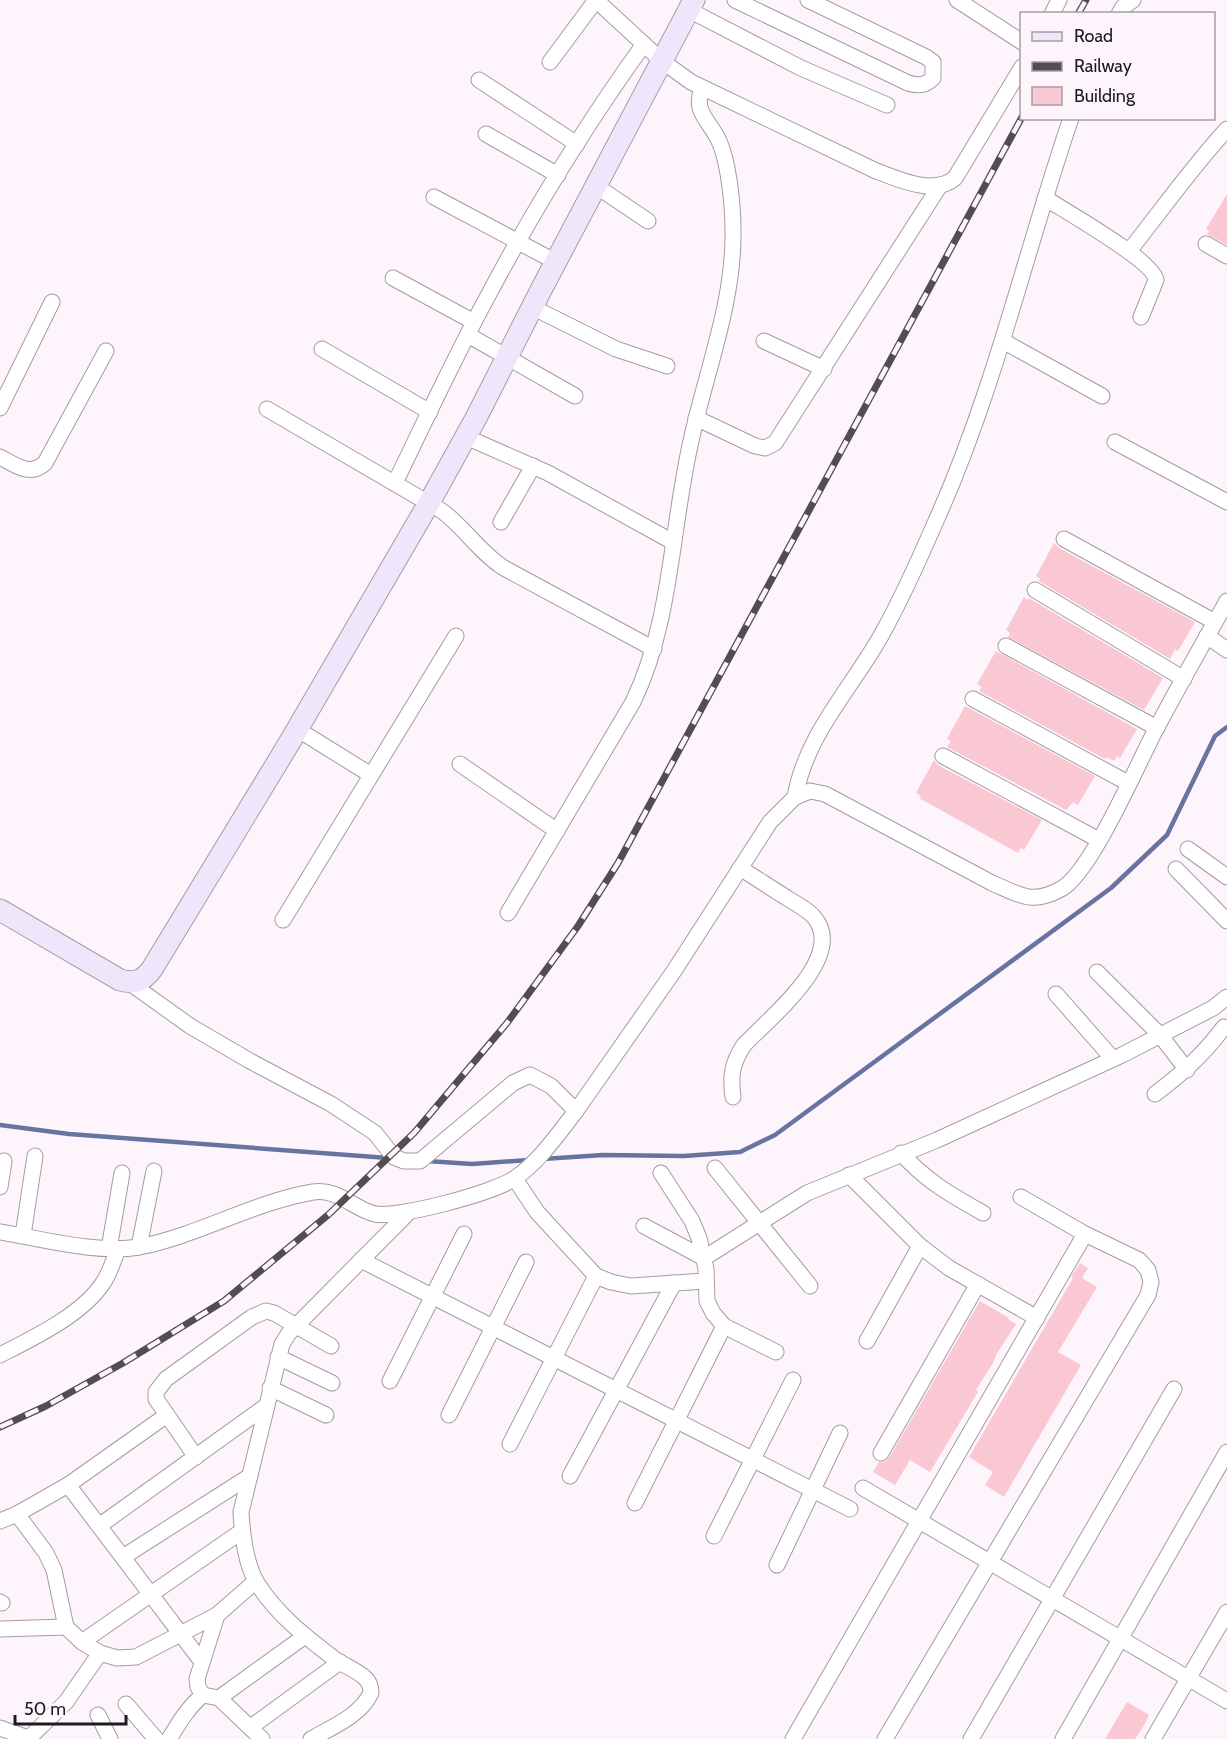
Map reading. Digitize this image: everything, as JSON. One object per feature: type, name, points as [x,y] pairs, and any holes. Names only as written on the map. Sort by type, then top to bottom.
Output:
[{"type":"street","points":[[550,62],[596,0],[662,61],[702,89],[874,170],[908,182],[939,187],[949,183],[963,167],[1020,70]]},
{"type":"street","points":[[735,0],[908,83],[918,86],[933,78],[933,62],[926,57],[807,0]]},
{"type":"street","points":[[957,0],[1020,41]]},
{"type":"street","points":[[1120,12],[1132,0]]},
{"type":"street","points":[[130,983],[145,978],[162,956],[429,503],[466,437],[692,5],[801,68],[887,105]]},
{"type":"street","points":[[394,483],[471,328],[518,242],[610,92],[644,44]]},
{"type":"street","points":[[479,80],[577,144]]},
{"type":"street","points":[[508,913],[633,702],[644,680],[654,649],[682,483],[696,418],[726,306],[732,268],[734,229],[722,147],[703,117],[699,106],[702,89]]},
{"type":"street","points":[[795,797],[798,781],[811,745],[882,634],[935,524],[966,448],[1003,342],[1070,120]]},
{"type":"street","points":[[1129,251],[1166,206],[1193,166],[1227,129]]},
{"type":"street","points":[[486,134],[558,175]]},
{"type":"street","points":[[596,186],[648,221]]},
{"type":"street","points":[[696,418],[747,444],[760,448],[770,446],[782,434],[939,187]]},
{"type":"street","points":[[434,197],[556,262]]},
{"type":"street","points":[[1045,198],[1129,251],[1155,274],[1155,280],[1141,317]]},
{"type":"street","points":[[1206,244],[1227,256]]},
{"type":"street","points":[[393,278],[471,328],[507,357],[575,396]]},
{"type":"street","points":[[0,408],[52,302]]},
{"type":"street","points":[[532,307],[616,349],[666,366]]},
{"type":"street","points":[[764,341],[824,369]]},
{"type":"street","points":[[1003,342],[1102,396]]},
{"type":"street","points":[[322,349],[430,411]]},
{"type":"street","points":[[0,457],[26,470],[39,469],[45,463],[106,351]]},
{"type":"street","points":[[267,409],[452,518],[493,561],[654,649]]},
{"type":"street","points":[[466,437],[533,466],[673,542]]},
{"type":"street","points":[[1115,442],[1227,502]]},
{"type":"street","points":[[501,522],[533,466]]},
{"type":"street","points":[[1064,539],[1211,629],[1227,650]]},
{"type":"street","points":[[1035,590],[1184,680]]},
{"type":"street","points":[[0,1232],[113,1249],[139,1247],[315,1191],[335,1194],[373,1214],[388,1215],[409,1212],[484,1192],[520,1174],[576,1111],[674,971],[770,822],[795,797],[810,791],[825,794],[992,883],[1032,899],[1046,896],[1063,888],[1076,876],[1099,840],[1156,728],[1227,601]]},
{"type":"street","points":[[283,920],[456,636]]},
{"type":"street","points":[[1006,646],[1156,728]]},
{"type":"street","points":[[973,699],[1128,783]]},
{"type":"street","points":[[297,729],[371,776]]},
{"type":"street","points":[[943,756],[1099,840]]},
{"type":"street","points":[[460,764],[557,831]]},
{"type":"street","points":[[1188,849],[1227,877]]},
{"type":"street","points":[[733,1097],[731,1073],[737,1055],[798,990],[808,976],[822,940],[818,924],[809,912],[740,868]]},
{"type":"street","points":[[1176,869],[1226,919]]},
{"type":"street","points":[[0,910],[120,980],[130,983],[190,1026],[331,1104],[375,1133],[394,1157],[404,1161],[420,1161],[513,1083],[530,1075],[551,1086],[576,1111]]},
{"type":"street","points":[[1097,972],[1160,1035],[1187,1070]]},
{"type":"street","points":[[1056,994],[1113,1059]]},
{"type":"street","points":[[704,1258],[807,1193],[937,1140],[1113,1059],[1206,1011],[1227,997]]},
{"type":"street","points":[[1155,1094],[1187,1070],[1225,1028],[1206,1011]]},
{"type":"street","points":[[901,1153],[916,1170],[939,1189],[983,1213]]},
{"type":"street","points":[[23,1235],[34,1156]]},
{"type":"street","points":[[0,1187],[4,1161]]},
{"type":"street","points":[[715,1168],[810,1286]]},
{"type":"street","points":[[139,1247],[154,1171]]},
{"type":"street","points":[[0,1355],[50,1327],[87,1302],[103,1283],[113,1249],[122,1173]]},
{"type":"street","points":[[661,1173],[692,1221],[704,1258],[708,1302],[713,1313],[724,1326],[776,1352]]},
{"type":"street","points":[[520,1174],[528,1201],[596,1276],[632,1286],[705,1281]]},
{"type":"street","points":[[849,1175],[920,1246],[949,1268],[1037,1317]]},
{"type":"street","points":[[885,1739],[1148,1294],[1151,1282],[1148,1270],[1139,1260],[1085,1234],[1021,1197]]},
{"type":"street","points":[[311,1739],[353,1714],[368,1700],[371,1687],[362,1675],[305,1636],[274,1605],[256,1581],[242,1531],[242,1512],[282,1344],[296,1326],[409,1212]]},
{"type":"street","points":[[644,1226],[704,1258]]},
{"type":"street","points":[[390,1381],[464,1234]]},
{"type":"street","points":[[793,1739],[1085,1234]]},
{"type":"street","points":[[867,1341],[920,1246]]},
{"type":"street","points":[[361,1260],[850,1509]]},
{"type":"street","points":[[449,1415],[526,1262]]},
{"type":"street","points":[[510,1444],[596,1276]]},
{"type":"street","points":[[570,1476],[674,1283]]},
{"type":"street","points":[[881,1453],[978,1284]]},
{"type":"street","points":[[196,1457],[156,1399],[156,1392],[166,1379],[252,1317],[266,1311],[274,1313],[331,1346]]},
{"type":"street","points":[[635,1503],[724,1326]]},
{"type":"street","points":[[278,1357],[332,1383]]},
{"type":"street","points":[[714,1536],[793,1380]]},
{"type":"street","points":[[270,1388],[326,1415]]},
{"type":"street","points":[[971,1739],[1174,1389]]},
{"type":"street","points":[[99,1526],[266,1406]]},
{"type":"street","points":[[0,1521],[68,1485],[167,1415]]},
{"type":"street","points":[[777,1565],[840,1434]]},
{"type":"street","points":[[1063,1739],[1227,1452]]},
{"type":"street","points":[[123,1557],[250,1476]]},
{"type":"street","points":[[68,1485],[201,1662]]},
{"type":"street","points":[[863,1488],[1227,1701]]},
{"type":"street","points":[[16,1514],[46,1553],[54,1570],[66,1627],[82,1642],[100,1653],[117,1658],[136,1657],[217,1615],[256,1581]]},
{"type":"street","points":[[82,1642],[242,1531]]},
{"type":"street","points":[[1153,1739],[1227,1612]]},
{"type":"street","points":[[217,1615],[201,1662],[197,1679],[198,1687],[203,1695],[219,1698],[262,1739]]},
{"type":"street","points":[[0,1629],[66,1627]]},
{"type":"street","points":[[219,1698],[305,1636]]},
{"type":"street","points":[[0,1728],[30,1738],[66,1702],[100,1653]]},
{"type":"street","points":[[251,1727],[340,1662]]},
{"type":"street","points":[[169,1739],[195,1701],[203,1695]]},
{"type":"street","points":[[126,1704],[156,1739]]},
{"type":"street","points":[[98,1715],[110,1739]]},
{"type":"building","points":[[1227,194],[1227,245],[1207,234],[1209,231],[1206,229]]},
{"type":"building","points":[[1054,543],[1059,548],[1195,622],[1178,651],[1175,649],[1170,659],[1039,581],[1040,579],[1036,576]]},
{"type":"building","points":[[1024,597],[1163,678],[1144,710],[1008,637],[1010,633],[1006,630]]},
{"type":"building","points":[[996,651],[1137,729],[1120,758],[1117,756],[1114,761],[1106,757],[1105,759],[979,691],[982,687],[977,684]]},
{"type":"building","points":[[965,706],[1095,776],[1078,805],[1073,802],[1066,810],[947,747],[951,741],[947,739]]},
{"type":"building","points":[[934,760],[938,765],[1042,820],[1024,850],[1021,848],[1018,853],[919,798],[921,796],[916,793]]},
{"type":"building","points":[[1080,1263],[1088,1268],[1082,1278],[1097,1287],[1058,1352],[1081,1365],[1004,1497],[985,1485],[993,1472],[969,1457]]},
{"type":"building","points":[[980,1301],[1016,1324],[930,1472],[910,1460],[895,1485],[873,1472],[879,1462],[885,1462],[889,1458]]},
{"type":"building","points":[[1127,1702],[1149,1715],[1143,1727],[1135,1739],[1105,1739]]},
{"type":"waterway","points":[[543,1159],[603,1155],[684,1156],[740,1152],[775,1135],[1111,888],[1167,835],[1215,736],[1227,727]]},
{"type":"waterway","points":[[0,1125],[69,1134],[388,1158]]},
{"type":"waterway","points":[[427,1161],[472,1164],[529,1160]]},
{"type":"railway","points":[[1079,12],[1086,0]]},
{"type":"railway","points":[[0,1427],[46,1406],[123,1363],[224,1301],[328,1215],[414,1133],[507,1023],[578,926],[618,863],[1020,120]]}]
